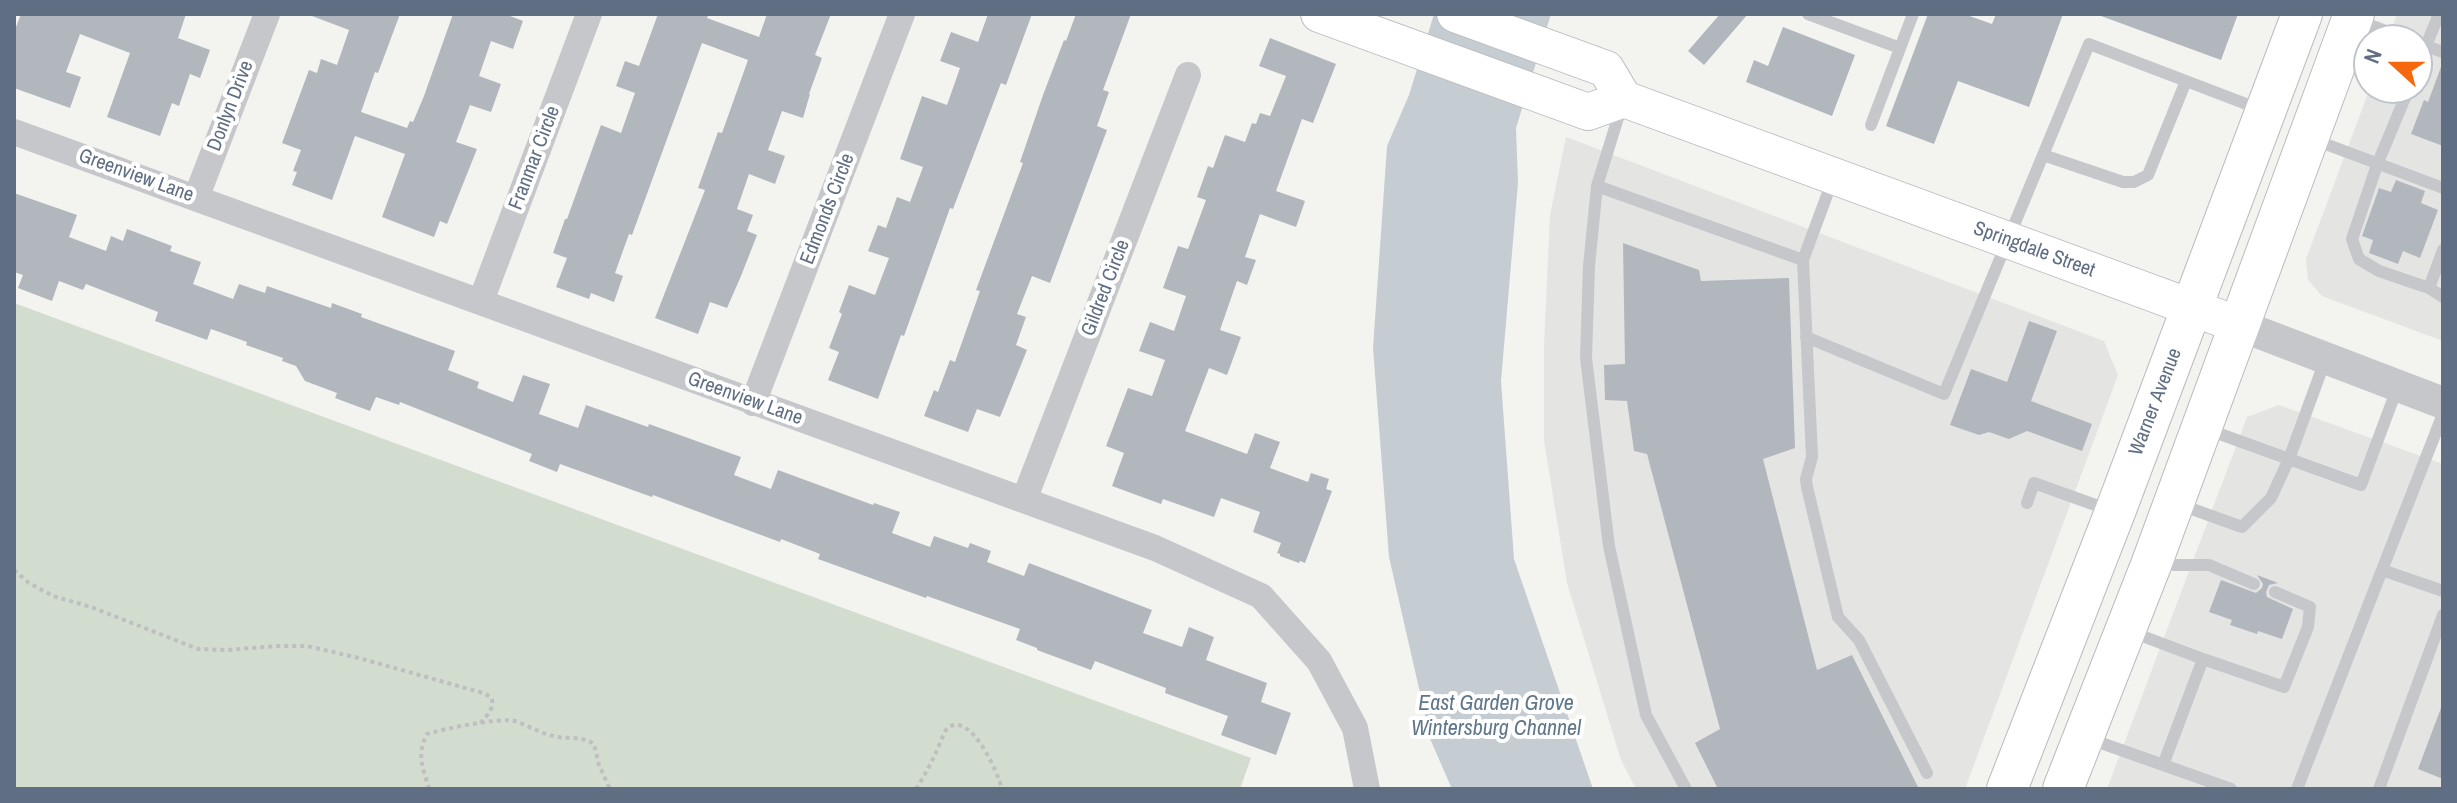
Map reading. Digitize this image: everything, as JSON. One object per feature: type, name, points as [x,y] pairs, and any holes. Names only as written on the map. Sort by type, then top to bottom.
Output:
[{"type":"main road","points":[[1319,14],[1588,112],[1624,99],[1606,69],[1455,14]]},
{"type":"main road","name":"Warner Avenue","points":[[2007,789],[2302,14]]},
{"type":"main road","points":[[2063,789],[2151,565],[2309,138],[2350,15]]},
{"type":"main road","name":"Springdale Street","points":[[1624,99],[2239,325]]},
{"type":"street","name":"Donlyn Drive","points":[[196,198],[267,14]]},
{"type":"street","name":"Franmar Circle","points":[[481,301],[589,14]]},
{"type":"street","name":"Edmonds Circle","points":[[753,403],[902,14]]},
{"type":"street","name":"Gildred Circle","points":[[1024,500],[1188,75]]},
{"type":"street","name":"Greenview Lane","points":[[14,132],[1155,548],[1261,596],[1319,661],[1355,728],[1367,789]]},
{"type":"street","name":"Springdale Street","points":[[2239,325],[2443,403]]},
{"type":"lane","points":[[1808,14],[1900,48]]},
{"type":"lane","points":[[1871,125],[1913,14]]},
{"type":"lane","points":[[2350,15],[2372,24]]},
{"type":"lane","points":[[1806,337],[1944,394],[2089,44],[2266,111]]},
{"type":"lane","points":[[2043,155],[2123,182],[2134,182],[2148,175],[2186,81]]},
{"type":"lane","points":[[1624,99],[1597,186],[1589,266],[1586,358],[1609,546],[1646,715],[1686,789]]},
{"type":"lane","points":[[2402,104],[2377,165],[2352,239],[2359,259],[2379,271],[2429,288],[2443,297]]},
{"type":"lane","points":[[2309,138],[2443,188]]},
{"type":"lane","points":[[1834,174],[1803,260],[1812,457],[1807,487],[1838,617],[1859,640],[1927,773]]},
{"type":"lane","points":[[1597,186],[1803,260]]},
{"type":"lane","points":[[2429,288],[2443,250]]},
{"type":"lane","points":[[2174,502],[2242,527],[2271,498],[2289,459],[2326,358]]},
{"type":"lane","points":[[2201,427],[2361,485],[2398,386]]},
{"type":"lane","points":[[2297,789],[2443,414]]},
{"type":"lane","points":[[2027,503],[2034,483],[2115,512]]},
{"type":"lane","points":[[2151,565],[2209,565],[2254,584]]},
{"type":"lane","points":[[2382,570],[2443,591]]},
{"type":"lane","points":[[2126,630],[2284,687],[2308,627],[2310,607],[2275,592]]},
{"type":"lane","points":[[2379,789],[2443,615]]},
{"type":"lane","points":[[2163,765],[2203,659]]},
{"type":"lane","points":[[2084,737],[2231,789]]},
{"type":"path","points":[[14,570],[29,583],[53,596],[91,607],[198,649],[307,646],[483,693],[493,702],[480,724]]},
{"type":"path","points":[[429,789],[420,758],[427,734],[498,720],[513,720],[559,737],[585,738],[594,744],[610,789]]},
{"type":"path","points":[[916,789],[932,765],[944,733],[949,727],[962,725],[985,751],[1002,789]]},
{"type":"shaded area","points":[[2397,14],[2443,14],[2443,341],[2322,296],[2308,280],[2306,259],[2364,104],[2433,104],[2433,24],[2394,24]]},
{"type":"shaded area","points":[[1566,137],[2104,341],[2118,375],[1965,789],[1636,789],[1621,760],[1567,583],[1544,440],[1544,345],[1550,215]]},
{"type":"shaded area","points":[[14,303],[1251,758],[1240,789],[14,789]]},
{"type":"shaded area","points":[[2279,405],[2443,464],[2443,789],[2107,789],[2247,417]]},
{"type":"water","name":"East Garden Grove Wintersburg Channel","points":[[1434,14],[1551,14],[1516,128],[1518,183],[1501,381],[1514,559],[1593,789],[1452,789],[1431,741],[1389,557],[1373,348],[1387,146],[1409,95]]},
{"type":"building","points":[[21,14],[186,14],[178,38],[210,50],[200,78],[190,74],[179,106],[172,103],[160,136],[107,117],[130,53],[80,34],[66,72],[81,77],[70,108],[14,88],[14,32]]},
{"type":"building","points":[[313,14],[400,14],[361,112],[407,128],[410,121],[413,122],[424,96],[453,14],[505,14],[523,21],[513,49],[491,41],[479,76],[501,84],[491,112],[470,105],[456,142],[477,149],[447,224],[440,221],[434,237],[382,217],[405,154],[355,136],[332,200],[292,185],[297,172],[293,171],[301,150],[282,143],[309,70],[317,73],[321,59],[337,65],[349,30]]},
{"type":"building","points":[[658,14],[709,14],[707,18],[759,37],[767,14],[831,14],[815,55],[822,58],[803,118],[782,111],[768,150],[785,156],[775,184],[749,174],[737,209],[753,215],[747,231],[757,235],[741,276],[727,308],[710,302],[698,334],[655,318],[705,190],[698,188],[718,132],[722,133],[748,60],[702,43],[632,235],[629,234],[615,273],[623,276],[614,302],[591,293],[589,299],[556,287],[567,258],[553,253],[565,219],[601,125],[621,133],[635,93],[616,86],[625,61],[639,66]]},
{"type":"building","points":[[988,14],[1032,14],[1006,85],[1001,83],[953,209],[950,208],[878,399],[828,380],[839,352],[829,348],[842,314],[839,312],[849,285],[875,295],[889,258],[868,251],[878,225],[886,228],[897,197],[910,202],[923,167],[900,159],[922,96],[947,105],[960,68],[940,61],[951,32],[978,42]]},
{"type":"building","points":[[1076,14],[1131,14],[1103,90],[1109,92],[1097,126],[1107,130],[1050,283],[1032,276],[1017,314],[1026,317],[1016,345],[1027,350],[1000,417],[977,409],[968,432],[924,416],[934,390],[938,392],[950,360],[955,362],[980,291],[976,290],[1023,163],[1020,162],[1043,95]]},
{"type":"building","points":[[1720,14],[1748,14],[1704,65],[1688,51]]},
{"type":"building","points":[[1928,14],[1964,14],[1992,24],[1996,14],[2063,14],[2029,107],[1958,81],[1934,144],[1886,126]]},
{"type":"building","points":[[2102,14],[2238,14],[2221,60]]},
{"type":"building","points":[[1783,27],[1855,55],[1832,116],[1746,82],[1754,60],[1768,66]]},
{"type":"building","points":[[1270,38],[1336,64],[1313,123],[1302,119],[1276,191],[1305,201],[1296,227],[1260,214],[1245,257],[1256,260],[1247,285],[1237,281],[1220,330],[1241,337],[1227,375],[1209,368],[1185,431],[1247,454],[1255,433],[1280,442],[1270,468],[1308,482],[1311,473],[1329,479],[1326,489],[1332,491],[1305,563],[1280,556],[1277,553],[1281,543],[1253,532],[1260,512],[1221,498],[1214,517],[1163,499],[1161,504],[1112,486],[1124,453],[1106,446],[1128,388],[1152,396],[1165,360],[1139,351],[1150,322],[1174,331],[1186,296],[1163,288],[1178,246],[1188,249],[1206,200],[1197,197],[1208,166],[1213,168],[1225,135],[1245,142],[1252,123],[1256,124],[1260,113],[1270,116],[1286,76],[1259,66]]},
{"type":"building","points":[[2443,67],[2443,146],[2411,134],[2422,104],[2433,104],[2433,89]]},
{"type":"building","points":[[2396,180],[2425,191],[2421,203],[2438,210],[2420,258],[2403,251],[2398,264],[2369,253],[2373,240],[2362,236],[2379,188],[2391,192]]},
{"type":"building","points":[[14,193],[77,215],[69,237],[106,251],[111,236],[123,241],[127,229],[172,246],[170,251],[201,262],[193,284],[233,299],[239,284],[265,293],[267,286],[331,308],[332,303],[362,314],[361,317],[455,351],[448,370],[479,382],[477,388],[513,402],[523,375],[550,384],[539,414],[578,428],[586,405],[648,427],[649,424],[741,457],[734,475],[771,489],[778,470],[900,512],[892,533],[930,547],[934,536],[968,548],[970,543],[991,551],[987,562],[1024,576],[1029,563],[1152,610],[1143,633],[1182,647],[1189,627],[1214,637],[1206,660],[1267,683],[1261,702],[1291,713],[1276,755],[1221,735],[1228,716],[1165,693],[1166,688],[1095,661],[1091,670],[1037,650],[1016,640],[1020,629],[818,559],[820,554],[781,539],[780,542],[560,464],[557,472],[529,461],[532,454],[400,402],[399,405],[376,397],[370,411],[335,398],[337,393],[305,381],[296,366],[282,361],[283,358],[211,329],[207,340],[155,321],[158,312],[86,284],[83,290],[59,281],[52,301],[18,288],[23,275],[14,272]]},
{"type":"building","points":[[1623,243],[1699,270],[1701,281],[1789,278],[1795,448],[1763,459],[1817,670],[1852,655],[1919,789],[1718,789],[1695,743],[1720,729],[1647,454],[1634,451],[1627,401],[1605,400],[1604,365],[1625,364]]},
{"type":"building","points":[[2029,321],[2057,331],[2031,401],[2092,424],[2082,451],[2027,431],[2009,439],[1989,432],[1979,435],[1950,425],[1971,369],[2007,382]]},
{"type":"building","points":[[2257,575],[2278,583],[2269,585],[2267,597],[2293,609],[2282,639],[2230,625],[2232,620],[2209,612],[2221,580],[2256,593],[2263,584]]},
{"type":"building","points":[[2443,709],[2443,779],[2418,769]]}]
